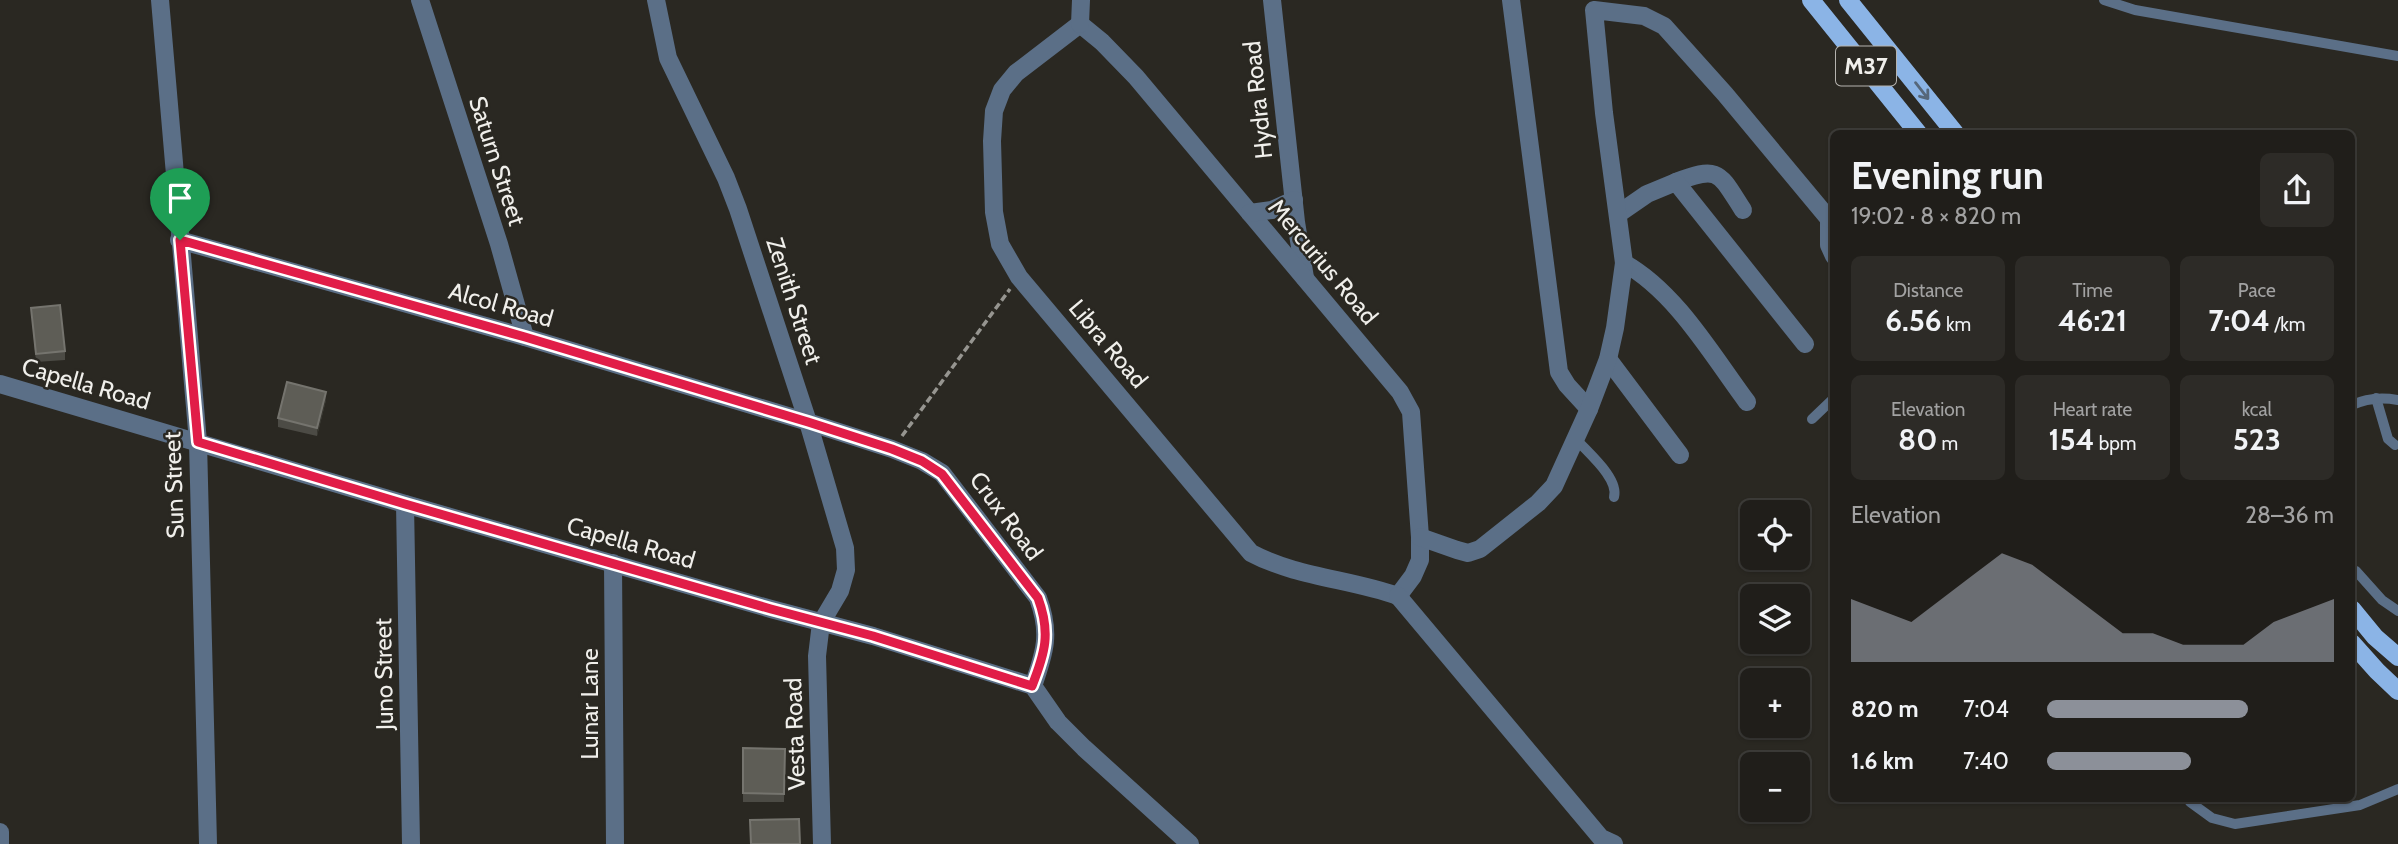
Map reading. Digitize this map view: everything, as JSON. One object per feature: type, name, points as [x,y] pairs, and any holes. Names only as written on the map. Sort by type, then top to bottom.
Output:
[{"type":"main road","name":"M37","points":[[1848,0],[1953,130]]},
{"type":"main road","name":"M37","points":[[1818,2],[1916,130]]},
{"type":"main road","points":[[1862,61],[1883,41]]},
{"type":"main road","points":[[2355,616],[2398,657]]},
{"type":"main road","points":[[2375,637],[2398,644]]},
{"type":"main road","points":[[2355,646],[2398,691]]},
{"type":"main road","points":[[2377,671],[2398,703]]},
{"type":"street","name":"Sun Street","points":[[160,0],[198,442],[208,844]]},
{"type":"street","name":"Saturn Street","points":[[420,0],[499,244],[525,337]]},
{"type":"street","name":"Zenith Street","points":[[656,0],[668,58],[726,178],[738,209],[808,422],[845,548],[846,570],[840,591],[821,623]]},
{"type":"street","points":[[1080,24],[1081,0]]},
{"type":"street","name":"Hydra Road","points":[[1272,0],[1305,278]]},
{"type":"street","points":[[1511,0],[1559,372],[1589,409]]},
{"type":"street","points":[[1420,537],[1468,553],[1480,550],[1538,503],[1554,486],[1608,359],[1624,262],[1592,5],[1644,16],[1664,26],[1726,94],[1830,219]]},
{"type":"street","name":"Mercurius Road","points":[[1080,24],[1136,77],[1400,392],[1411,412],[1420,560],[1413,576],[1398,596]]},
{"type":"street","name":"Libra Road","points":[[1080,24],[1016,73],[1002,90],[994,111],[992,141],[995,212],[1000,244],[1019,276],[1251,553],[1287,569],[1368,586],[1398,596]]},
{"type":"street","points":[[1618,214],[1647,194],[1701,173],[1713,173],[1722,178],[1743,209]]},
{"type":"street","points":[[1676,183],[1805,344]]},
{"type":"street","points":[[1250,213],[1272,211],[1294,200]]},
{"type":"street","name":"Alcol Road","points":[[180,240],[525,337],[808,422]]},
{"type":"street","points":[[1624,262],[1642,272],[1665,294],[1747,402]]},
{"type":"street","points":[[1608,359],[1679,455]]},
{"type":"street","name":"Capella Road","points":[[0,384],[405,504],[873,636],[1032,686]]},
{"type":"street","name":"Crux Road","points":[[808,422],[892,449],[922,461],[942,474],[1038,598],[1046,633],[1044,657],[1032,686]]},
{"type":"street","name":"Juno Street","points":[[405,504],[411,844]]},
{"type":"street","name":"Lunar Lane","points":[[613,563],[615,844]]},
{"type":"street","points":[[1398,596],[1607,842]]},
{"type":"street","name":"Vesta Road","points":[[821,623],[817,656],[817,693],[822,844]]},
{"type":"street","points":[[1032,686],[1058,722],[1084,748],[1190,844]]},
{"type":"street","points":[[0,832],[0,844]]},
{"type":"lane","points":[[2104,0],[2135,10],[2398,56]]},
{"type":"lane","points":[[2376,398],[2388,439],[2395,445]]},
{"type":"lane","points":[[2355,404],[2376,398],[2398,400]]},
{"type":"lane","points":[[1812,419],[1830,402]]},
{"type":"lane","points":[[1574,438],[1612,480],[1616,491],[1614,497]]},
{"type":"lane","points":[[2356,571],[2382,600],[2398,611]]},
{"type":"lane","points":[[2190,802],[2212,818],[2235,824],[2351,807],[2398,789]]},
{"type":"path","points":[[892,449],[1019,276]]},
{"type":"building","points":[[60,305],[65,351],[36,354],[31,308]]},
{"type":"building","points":[[287,382],[326,392],[317,428],[278,418]]},
{"type":"building","points":[[743,748],[785,749],[784,794],[743,793]]},
{"type":"building","points":[[799,819],[800,844],[751,844],[750,820]]},
{"type":"route","points":[[180,240],[525,337],[808,422],[922,461],[942,474],[1038,598],[1046,633],[1044,657],[1032,686],[873,636],[405,504],[198,442],[180,240]]}]
